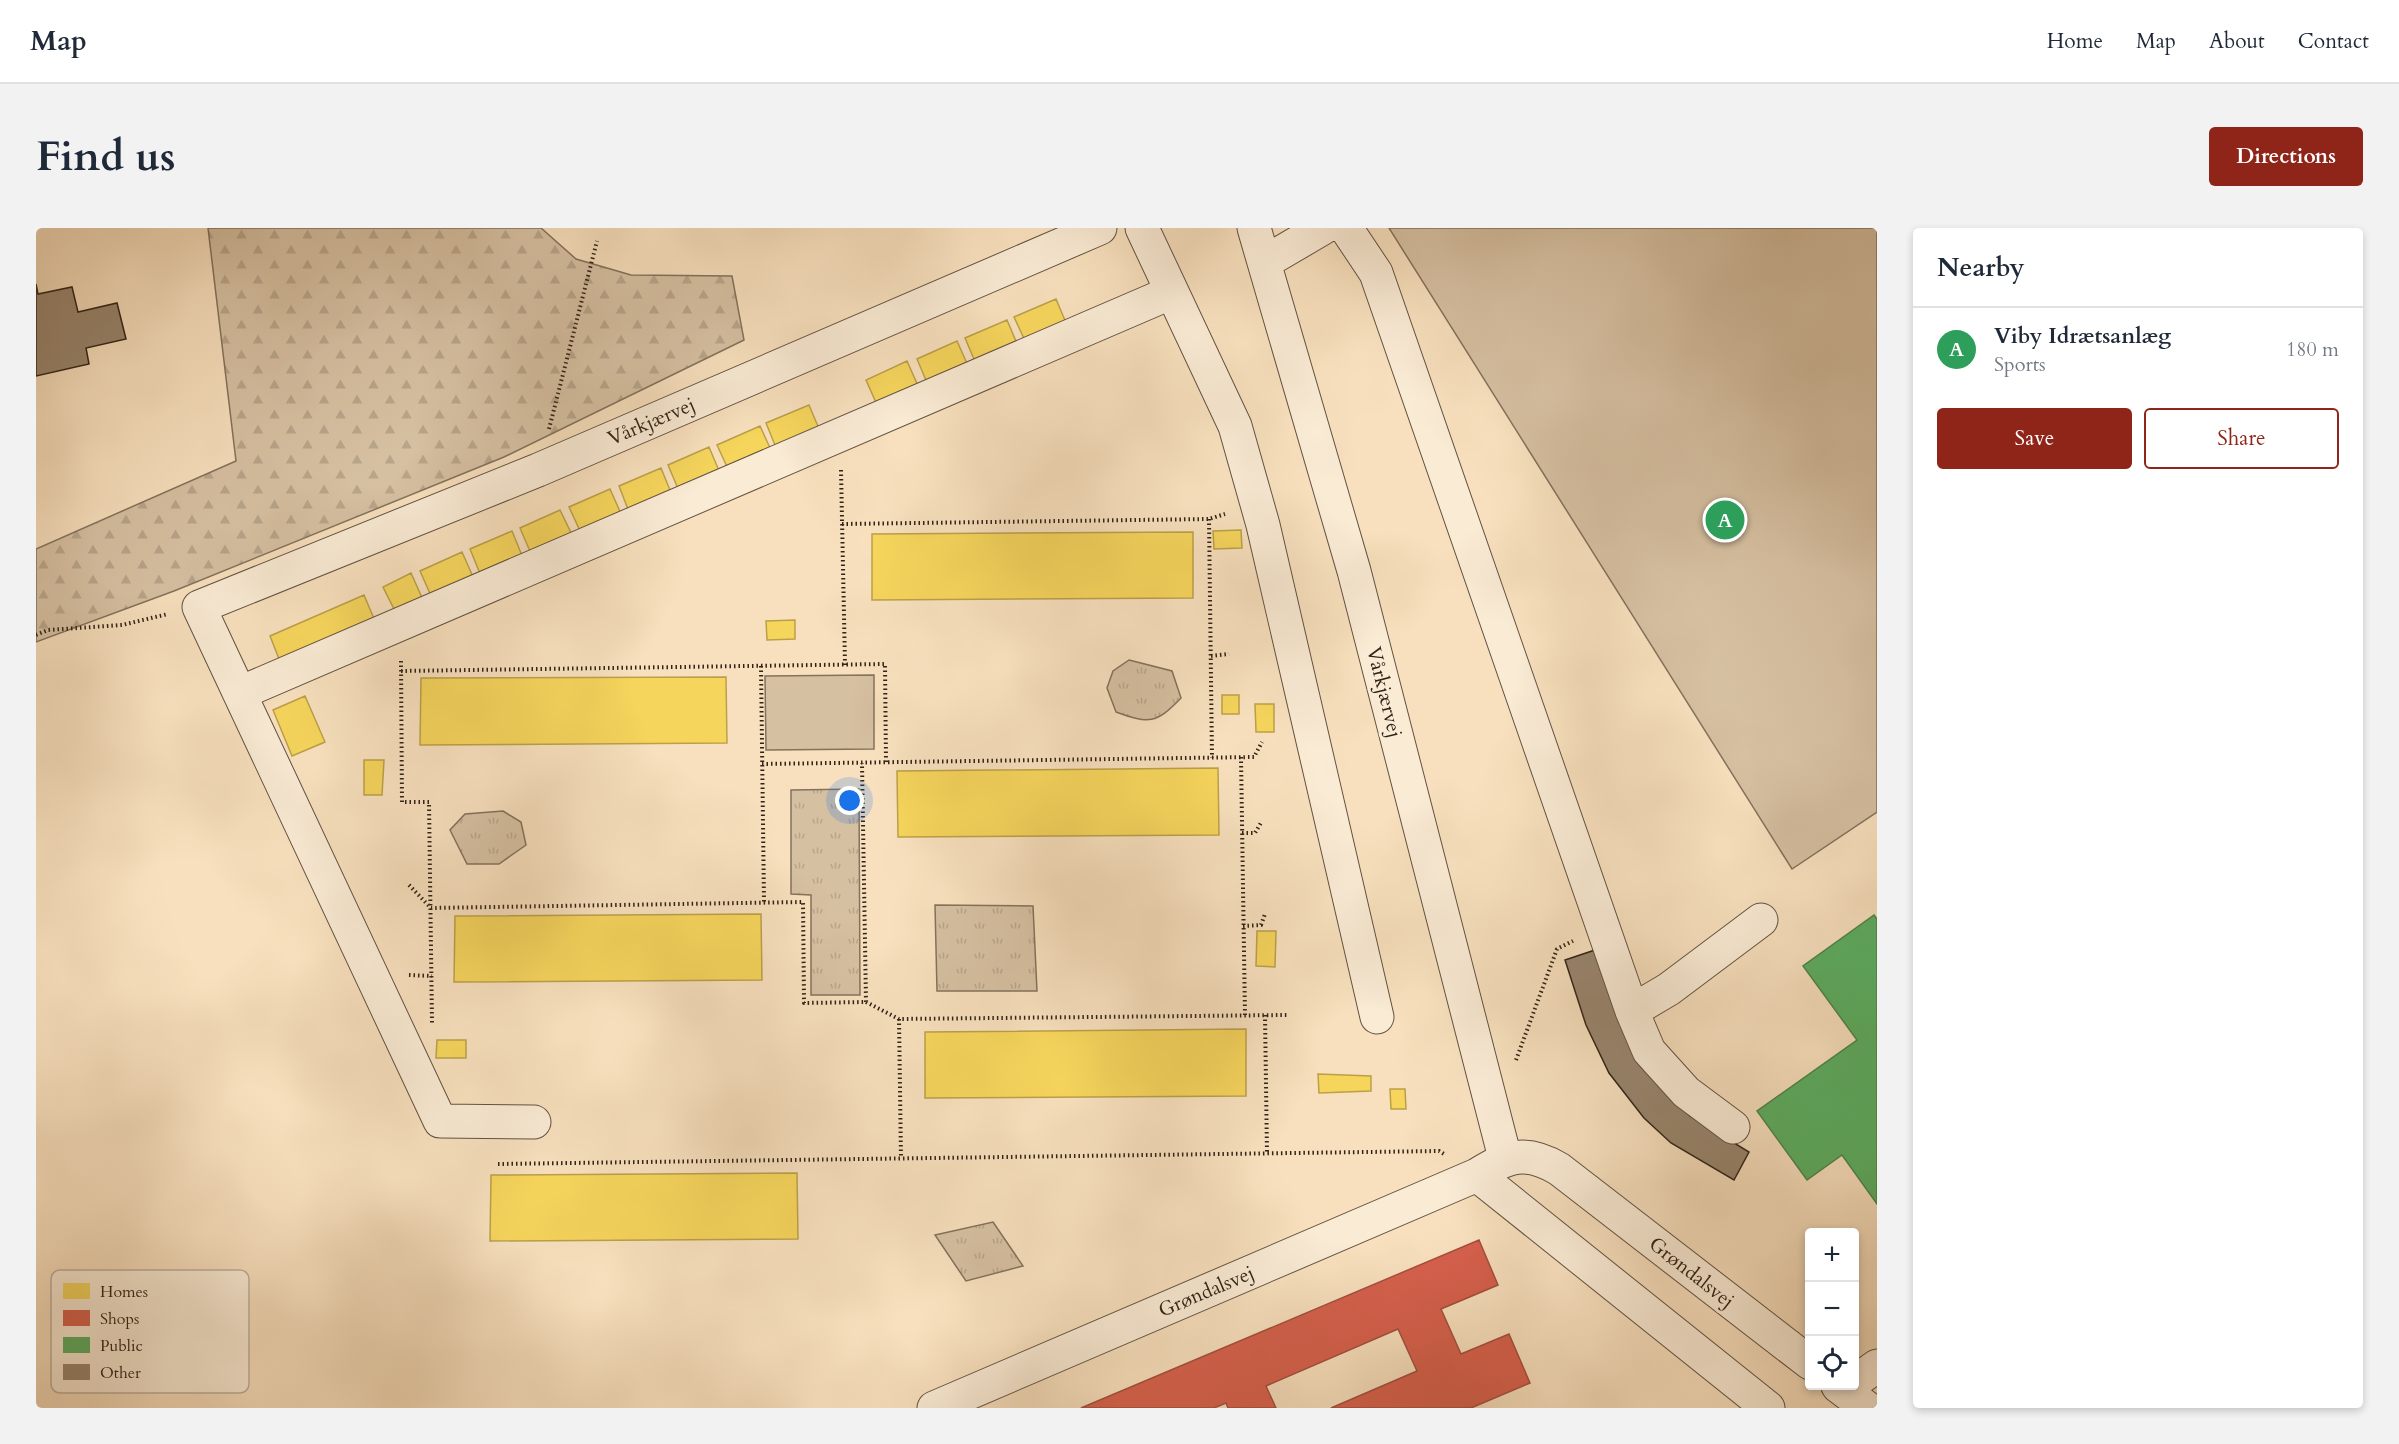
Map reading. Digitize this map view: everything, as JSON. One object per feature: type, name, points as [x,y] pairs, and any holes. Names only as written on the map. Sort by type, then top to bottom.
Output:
[{"type":"street","name":"Vårkjærvej","points":[[199,607],[538,470],[1100,228]]},
{"type":"street","points":[[1142,228],[1170,293],[1235,426],[1257,505],[1377,1017]]},
{"type":"street","name":"Vårkjærvej","points":[[1254,228],[1354,571],[1505,1158]]},
{"type":"street","points":[[1265,262],[1323,228]]},
{"type":"street","points":[[1346,228],[1376,273],[1632,1011],[1649,1051],[1686,1092],[1733,1127]]},
{"type":"street","points":[[240,693],[1170,293]]},
{"type":"street","points":[[199,607],[440,1121],[534,1122]]},
{"type":"street","points":[[1632,1011],[1669,989],[1761,920]]},
{"type":"street","name":"Grøndalsvej","points":[[934,1408],[1477,1175],[1505,1158],[1528,1157],[1546,1162],[1559,1169],[1805,1360]]},
{"type":"street","points":[[1477,1175],[1768,1408]]},
{"type":"street","points":[[1846,1393],[1877,1366]]},
{"type":"path","points":[[538,470],[597,241]]},
{"type":"path","points":[[840,435],[845,665]]},
{"type":"path","points":[[842,524],[1209,519],[1257,505]]},
{"type":"path","points":[[1209,519],[1212,758]]},
{"type":"path","points":[[36,635],[48,630],[122,625],[199,607]]},
{"type":"path","points":[[401,624],[402,802],[429,802],[432,976],[432,1035],[404,1045]]},
{"type":"path","points":[[1211,656],[1229,654]]},
{"type":"path","points":[[401,671],[885,664],[886,763]]},
{"type":"path","points":[[761,666],[764,902]]},
{"type":"path","points":[[762,764],[1254,757],[1262,742]]},
{"type":"path","points":[[1240,757],[1245,1016]]},
{"type":"path","points":[[862,763],[866,1002]]},
{"type":"path","points":[[1242,833],[1255,833],[1262,821]]},
{"type":"path","points":[[409,885],[431,908],[803,902],[804,1003],[866,1002],[899,1019],[1287,1015]]},
{"type":"path","points":[[1243,926],[1261,925],[1265,914]]},
{"type":"path","points":[[1512,1071],[1557,949]]},
{"type":"path","points":[[409,975],[432,976]]},
{"type":"path","points":[[1265,1015],[1267,1153]]},
{"type":"path","points":[[899,1019],[901,1158]]},
{"type":"path","points":[[498,1164],[1439,1150],[1477,1175]]},
{"type":"green space","points":[[208,228],[541,228],[576,259],[631,275],[732,276],[744,340],[504,457],[174,591],[36,642],[36,549],[236,461]]},
{"type":"green space","points":[[1389,228],[1877,228],[1877,812],[1792,869]]},
{"type":"green space","points":[[1129,660],[1172,671],[1181,698],[1165,713],[1152,719],[1137,719],[1116,712],[1107,688],[1113,671]]},
{"type":"green space","points":[[874,675],[874,749],[766,750],[765,676]]},
{"type":"green space","points":[[859,789],[860,995],[811,995],[811,895],[791,894],[791,790]]},
{"type":"green space","points":[[503,811],[521,822],[526,845],[499,864],[467,864],[450,830],[465,814]]},
{"type":"green space","points":[[935,905],[1033,906],[1037,991],[937,991]]},
{"type":"green space","points":[[993,1222],[1023,1266],[966,1281],[935,1235]]},
{"type":"building: Homes","points":[[1056,299],[1067,325],[1026,343],[1014,317]]},
{"type":"building: Homes","points":[[1007,320],[1018,346],[976,364],[965,338]]},
{"type":"building: Homes","points":[[957,341],[969,368],[928,385],[917,359]]},
{"type":"building: Homes","points":[[907,361],[919,388],[878,407],[866,380]]},
{"type":"building: Homes","points":[[809,405],[820,431],[777,450],[766,423]]},
{"type":"building: Homes","points":[[760,426],[771,450],[728,469],[717,445]]},
{"type":"building: Homes","points":[[709,447],[720,473],[679,491],[668,465]]},
{"type":"building: Homes","points":[[661,468],[672,495],[629,512],[619,486]]},
{"type":"building: Homes","points":[[610,489],[622,516],[581,533],[569,507]]},
{"type":"building: Homes","points":[[560,510],[573,537],[532,556],[520,528]]},
{"type":"building: Homes","points":[[1241,530],[1242,548],[1214,549],[1213,531]]},
{"type":"building: Homes","points":[[512,531],[523,558],[481,576],[470,549]]},
{"type":"building: Homes","points":[[1193,532],[1193,598],[872,600],[872,534]]},
{"type":"building: Homes","points":[[462,552],[474,579],[432,598],[420,571]]},
{"type":"building: Homes","points":[[411,573],[423,600],[396,613],[383,587]]},
{"type":"building: Homes","points":[[364,595],[375,621],[279,659],[270,636]]},
{"type":"building: Homes","points":[[795,620],[795,639],[767,640],[766,621]]},
{"type":"building: Homes","points":[[726,677],[727,743],[420,745],[421,678]]},
{"type":"building: Homes","points":[[1222,695],[1239,695],[1239,714],[1222,714]]},
{"type":"building: Homes","points":[[305,696],[325,742],[292,756],[273,710]]},
{"type":"building: Homes","points":[[1255,704],[1274,704],[1274,732],[1256,732]]},
{"type":"building: Homes","points":[[364,760],[384,760],[382,795],[364,795]]},
{"type":"building: Homes","points":[[1218,768],[1219,835],[898,837],[897,771]]},
{"type":"building: Homes","points":[[761,914],[762,980],[454,982],[455,916]]},
{"type":"building: Homes","points":[[1257,931],[1276,931],[1275,967],[1256,966]]},
{"type":"building: Homes","points":[[1246,1029],[1246,1096],[925,1098],[925,1032]]},
{"type":"building: Homes","points":[[437,1040],[466,1040],[466,1058],[436,1058]]},
{"type":"building: Homes","points":[[1318,1074],[1371,1076],[1371,1091],[1319,1093]]},
{"type":"building: Homes","points":[[1390,1089],[1405,1089],[1406,1109],[1391,1109]]},
{"type":"building: Homes","points":[[797,1173],[798,1239],[490,1241],[491,1175]]},
{"type":"building: Shops","points":[[1479,1240],[1498,1285],[1441,1309],[1461,1354],[1509,1334],[1530,1383],[1471,1408],[1331,1408],[1417,1371],[1398,1329],[1266,1386],[1276,1408],[1228,1408],[1226,1403],[1214,1408],[1081,1408]]},
{"type":"building: Public","points":[[1874,915],[1877,919],[1877,1204],[1842,1155],[1807,1180],[1757,1111],[1857,1040],[1803,966]]},
{"type":"building: Other","points":[[36,284],[38,294],[72,287],[78,312],[117,303],[126,339],[86,348],[89,364],[36,376]]},
{"type":"building: Other","points":[[1595,950],[1668,1096],[1690,1116],[1749,1152],[1734,1180],[1671,1143],[1644,1118],[1609,1073],[1586,1025],[1565,960]]},
{"type":"place","name":"Viby Idrætsanlæg","points":[[1725,520]]}]
